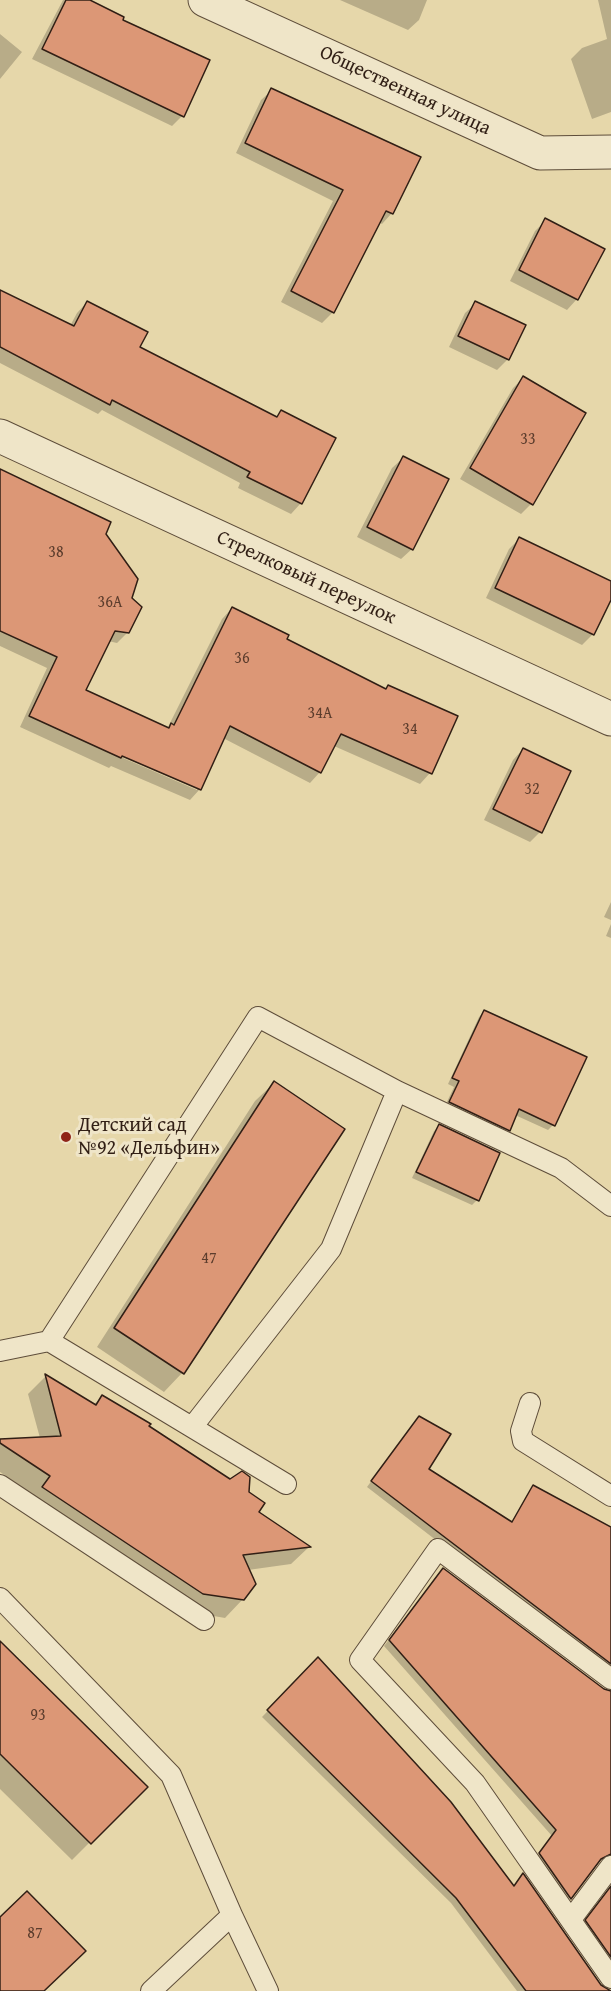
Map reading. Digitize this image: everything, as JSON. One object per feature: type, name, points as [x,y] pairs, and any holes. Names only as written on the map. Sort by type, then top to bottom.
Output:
[{"type":"street","name":"Общественная улица","points":[[205,0],[540,153],[611,152]]},
{"type":"street","name":"Стрелковый переулок","points":[[0,436],[611,719]]},
{"type":"lane","points":[[49,1341],[258,1017],[397,1091],[561,1168],[611,1206]]},
{"type":"lane","points":[[193,1426],[331,1250],[397,1091]]},
{"type":"lane","points":[[0,1351],[49,1341],[286,1484]]},
{"type":"lane","points":[[530,1403],[521,1431],[523,1441],[611,1496]]},
{"type":"lane","points":[[0,1485],[204,1620]]},
{"type":"lane","points":[[611,1679],[438,1549],[360,1660],[475,1783],[572,1918],[611,1978]]},
{"type":"lane","points":[[0,1598],[171,1775],[268,1991]]},
{"type":"lane","points":[[572,1918],[611,1866]]},
{"type":"lane","points":[[152,1991],[232,1915]]},
{"type":"building","points":[[66,0],[90,0],[124,17],[123,20],[210,60],[184,117],[42,49]]},
{"type":"building","points":[[271,88],[421,157],[393,214],[386,211],[334,313],[291,291],[343,190],[245,143]]},
{"type":"building","points":[[545,218],[605,249],[578,300],[519,270]]},
{"type":"building","points":[[0,290],[74,326],[87,301],[148,332],[140,347],[277,417],[281,410],[336,438],[302,504],[247,477],[250,472],[112,400],[110,405],[0,347]]},
{"type":"building","points":[[475,301],[526,325],[509,360],[458,336]]},
{"type":"building","points":[[523,376],[586,413],[533,505],[470,468]]},
{"type":"building","points":[[403,456],[449,479],[413,550],[367,527]]},
{"type":"building","points":[[0,469],[111,522],[106,534],[138,579],[132,598],[142,607],[129,633],[115,631],[86,690],[169,728],[171,723],[174,725],[232,607],[289,635],[287,639],[386,689],[388,685],[458,716],[432,774],[341,734],[321,773],[230,726],[201,790],[122,756],[121,758],[29,716],[57,657],[0,631]]},
{"type":"building","points":[[519,537],[611,581],[611,600],[594,635],[495,588]]},
{"type":"building","points":[[523,748],[571,771],[542,833],[493,809]]},
{"type":"building","points":[[484,1010],[587,1057],[555,1126],[519,1109],[510,1131],[449,1102],[459,1081],[452,1078]]},
{"type":"building","points":[[274,1081],[345,1129],[184,1374],[114,1328]]},
{"type":"building","points":[[439,1124],[500,1153],[479,1201],[416,1172]]},
{"type":"building","points":[[45,1374],[96,1405],[102,1395],[151,1424],[149,1426],[230,1479],[242,1471],[250,1477],[249,1492],[265,1503],[259,1512],[311,1547],[243,1555],[256,1584],[244,1600],[203,1594],[42,1487],[50,1476],[0,1443],[0,1439],[61,1436]]},
{"type":"building","points":[[419,1416],[451,1434],[429,1469],[512,1522],[533,1485],[611,1527],[611,1664],[371,1481]]},
{"type":"building","points":[[443,1568],[604,1689],[611,1691],[611,1854],[601,1859],[571,1899],[539,1853],[556,1830],[389,1640]]},
{"type":"building","points":[[0,1641],[148,1787],[91,1844],[0,1754]]},
{"type":"building","points":[[318,1657],[451,1802],[514,1886],[523,1873],[601,1985],[611,1991],[526,1991],[456,1898],[267,1710]]},
{"type":"building","points":[[611,1886],[611,1957],[585,1920]]},
{"type":"building","points":[[27,1891],[86,1951],[44,1991],[0,1991],[0,1917]]},
{"type":"place","name":"Детский сад №92 «Дельфин»","points":[[66,1137]]}]
